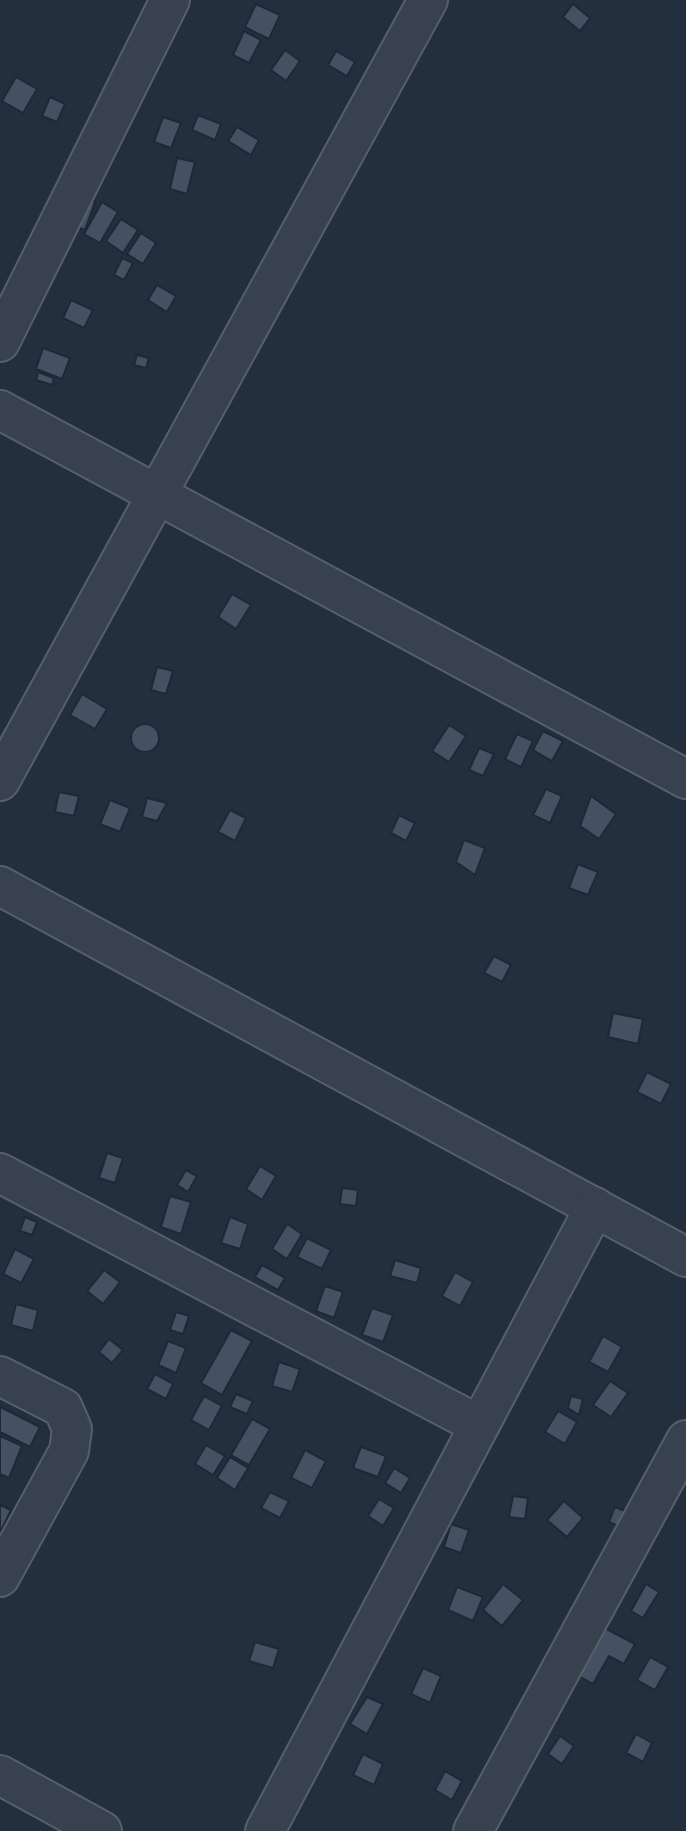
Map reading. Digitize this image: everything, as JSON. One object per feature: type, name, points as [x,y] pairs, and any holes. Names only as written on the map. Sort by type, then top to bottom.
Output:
[{"type":"street","points":[[0,342],[170,0]]},
{"type":"street","points":[[0,781],[428,0]]},
{"type":"street","points":[[0,410],[686,779]]},
{"type":"street","points":[[0,886],[686,1257]]},
{"type":"street","points":[[0,1173],[479,1425]]},
{"type":"street","points":[[265,1831],[595,1207]]},
{"type":"street","points":[[0,1376],[63,1408],[72,1429],[69,1451],[0,1577]]},
{"type":"street","points":[[473,1831],[686,1440]]},
{"type":"street","points":[[0,1775],[102,1831]]},
{"type":"building","points":[[256,4],[280,15],[269,39],[245,27]]},
{"type":"building","points":[[573,4],[590,18],[580,31],[563,17]]},
{"type":"building","points":[[244,31],[261,40],[249,63],[233,55]]},
{"type":"building","points":[[285,50],[300,61],[286,81],[271,70]]},
{"type":"building","points":[[336,51],[355,62],[347,76],[328,65]]},
{"type":"building","points":[[16,77],[37,89],[23,113],[2,101]]},
{"type":"building","points":[[50,97],[65,104],[57,122],[42,116]]},
{"type":"building","points":[[198,115],[221,124],[215,140],[192,130]]},
{"type":"building","points":[[163,117],[181,123],[171,148],[154,142]]},
{"type":"building","points":[[237,127],[259,140],[251,155],[228,141]]},
{"type":"building","points":[[177,158],[195,162],[187,194],[170,189]]},
{"type":"building","points":[[76,195],[95,202],[85,230],[66,223]]},
{"type":"building","points":[[102,202],[118,212],[100,243],[84,234]]},
{"type":"building","points":[[121,219],[138,230],[123,253],[106,241]]},
{"type":"building","points":[[141,233],[156,243],[143,264],[127,254]]},
{"type":"building","points":[[122,258],[133,263],[124,280],[114,275]]},
{"type":"building","points":[[157,285],[176,296],[167,312],[148,300]]},
{"type":"building","points":[[71,300],[93,310],[84,328],[63,318]]},
{"type":"building","points":[[43,348],[70,358],[62,379],[36,369]]},
{"type":"building","points":[[137,355],[149,358],[146,368],[134,365]]},
{"type":"building","points":[[38,372],[54,378],[52,385],[36,380]]},
{"type":"building","points":[[232,594],[251,605],[236,629],[218,617]]},
{"type":"building","points":[[157,667],[173,671],[166,694],[151,690]]},
{"type":"building","points":[[82,694],[107,709],[95,729],[70,715]]},
{"type":"building","points":[[145,724],[155,728],[159,738],[155,748],[145,752],[135,748],[131,738],[135,728]]},
{"type":"building","points":[[449,725],[466,736],[449,762],[432,751]]},
{"type":"building","points":[[543,731],[563,741],[552,761],[533,750]]},
{"type":"building","points":[[517,734],[533,741],[521,767],[505,759]]},
{"type":"building","points":[[479,748],[494,754],[483,776],[469,770]]},
{"type":"building","points":[[546,789],[562,796],[550,823],[533,815]]},
{"type":"building","points":[[59,792],[79,796],[74,816],[55,812]]},
{"type":"building","points":[[591,796],[616,814],[599,839],[580,826]]},
{"type":"building","points":[[147,798],[167,803],[157,821],[142,817]]},
{"type":"building","points":[[110,800],[130,808],[120,832],[100,824]]},
{"type":"building","points":[[230,810],[246,818],[235,841],[218,832]]},
{"type":"building","points":[[399,815],[415,823],[406,841],[391,833]]},
{"type":"building","points":[[464,840],[485,848],[475,875],[456,862]]},
{"type":"building","points":[[578,864],[598,872],[588,895],[569,888]]},
{"type":"building","points":[[494,956],[511,965],[502,982],[484,973]]},
{"type":"building","points":[[613,1013],[643,1019],[638,1044],[608,1037]]},
{"type":"building","points":[[647,1072],[671,1084],[661,1104],[637,1092]]},
{"type":"building","points":[[107,1153],[123,1158],[115,1183],[99,1178]]},
{"type":"building","points":[[260,1166],[276,1176],[262,1200],[246,1189]]},
{"type":"building","points":[[186,1170],[197,1176],[188,1192],[177,1185]]},
{"type":"building","points":[[342,1188],[358,1190],[356,1206],[340,1204]]},
{"type":"building","points":[[170,1196],[191,1202],[181,1234],[161,1227]]},
{"type":"building","points":[[25,1217],[37,1222],[32,1235],[20,1231]]},
{"type":"building","points":[[230,1217],[248,1224],[240,1249],[221,1243]]},
{"type":"building","points":[[287,1224],[302,1234],[287,1259],[272,1249]]},
{"type":"building","points":[[307,1238],[331,1250],[322,1269],[297,1257]]},
{"type":"building","points":[[15,1249],[34,1259],[21,1283],[3,1274]]},
{"type":"building","points":[[395,1260],[421,1268],[417,1283],[390,1276]]},
{"type":"building","points":[[262,1265],[285,1278],[278,1290],[255,1277]]},
{"type":"building","points":[[104,1270],[120,1282],[103,1304],[87,1291]]},
{"type":"building","points":[[455,1272],[473,1282],[460,1306],[442,1296]]},
{"type":"building","points":[[325,1286],[343,1292],[334,1318],[316,1311]]},
{"type":"building","points":[[16,1304],[38,1310],[33,1331],[11,1325]]},
{"type":"building","points":[[372,1308],[393,1315],[383,1342],[362,1335]]},
{"type":"building","points":[[176,1312],[189,1316],[183,1334],[170,1330]]},
{"type":"building","points":[[231,1330],[252,1341],[222,1395],[201,1383]]},
{"type":"building","points":[[603,1336],[622,1347],[608,1372],[589,1362]]},
{"type":"building","points":[[109,1339],[123,1350],[112,1363],[99,1352]]},
{"type":"building","points":[[168,1341],[186,1348],[176,1373],[158,1365]]},
{"type":"building","points":[[279,1362],[300,1369],[292,1392],[272,1386]]},
{"type":"building","points":[[155,1374],[173,1384],[166,1399],[147,1389]]},
{"type":"building","points":[[610,1381],[628,1393],[611,1417],[593,1405]]},
{"type":"building","points":[[236,1394],[253,1401],[247,1414],[230,1407]]},
{"type":"building","points":[[204,1396],[222,1406],[209,1430],[191,1420]]},
{"type":"building","points":[[571,1396],[583,1399],[579,1415],[568,1408]]},
{"type":"building","points":[[0,1407],[40,1427],[30,1447],[0,1432]]},
{"type":"building","points":[[558,1411],[577,1422],[565,1444],[545,1432]]},
{"type":"building","points":[[252,1419],[270,1429],[249,1465],[231,1455]]},
{"type":"building","points":[[0,1436],[22,1446],[9,1478],[0,1474]]},
{"type":"building","points":[[206,1445],[225,1456],[213,1475],[195,1464]]},
{"type":"building","points":[[361,1447],[386,1456],[378,1477],[353,1468]]},
{"type":"building","points":[[305,1450],[326,1461],[312,1488],[291,1478]]},
{"type":"building","points":[[230,1457],[248,1468],[235,1490],[217,1478]]},
{"type":"building","points":[[394,1468],[410,1478],[401,1493],[385,1483]]},
{"type":"building","points":[[270,1492],[289,1501],[280,1518],[261,1508]]},
{"type":"building","points":[[513,1496],[528,1498],[525,1519],[509,1517]]},
{"type":"building","points":[[379,1499],[394,1508],[383,1526],[368,1516]]},
{"type":"building","points":[[564,1501],[583,1518],[567,1537],[547,1520]]},
{"type":"building","points":[[0,1505],[11,1510],[0,1533]]},
{"type":"building","points":[[615,1507],[632,1514],[626,1529],[609,1522]]},
{"type":"building","points":[[451,1524],[469,1530],[461,1553],[444,1547]]},
{"type":"building","points":[[503,1584],[523,1600],[502,1626],[483,1610]]},
{"type":"building","points":[[646,1584],[659,1592],[643,1618],[631,1611]]},
{"type":"building","points":[[457,1587],[483,1597],[473,1621],[448,1610]]},
{"type":"building","points":[[601,1626],[635,1644],[624,1664],[609,1656],[593,1684],[575,1674]]},
{"type":"building","points":[[255,1642],[279,1649],[273,1668],[249,1661]]},
{"type":"building","points":[[650,1657],[668,1667],[655,1690],[637,1680]]},
{"type":"building","points":[[423,1668],[441,1676],[430,1703],[411,1694]]},
{"type":"building","points":[[367,1697],[383,1704],[367,1734],[350,1724]]},
{"type":"building","points":[[636,1734],[652,1743],[643,1762],[626,1753]]},
{"type":"building","points":[[560,1736],[574,1746],[562,1764],[548,1754]]},
{"type":"building","points":[[363,1754],[383,1764],[374,1785],[353,1775]]},
{"type":"building","points":[[445,1771],[462,1781],[452,1800],[435,1790]]}]
